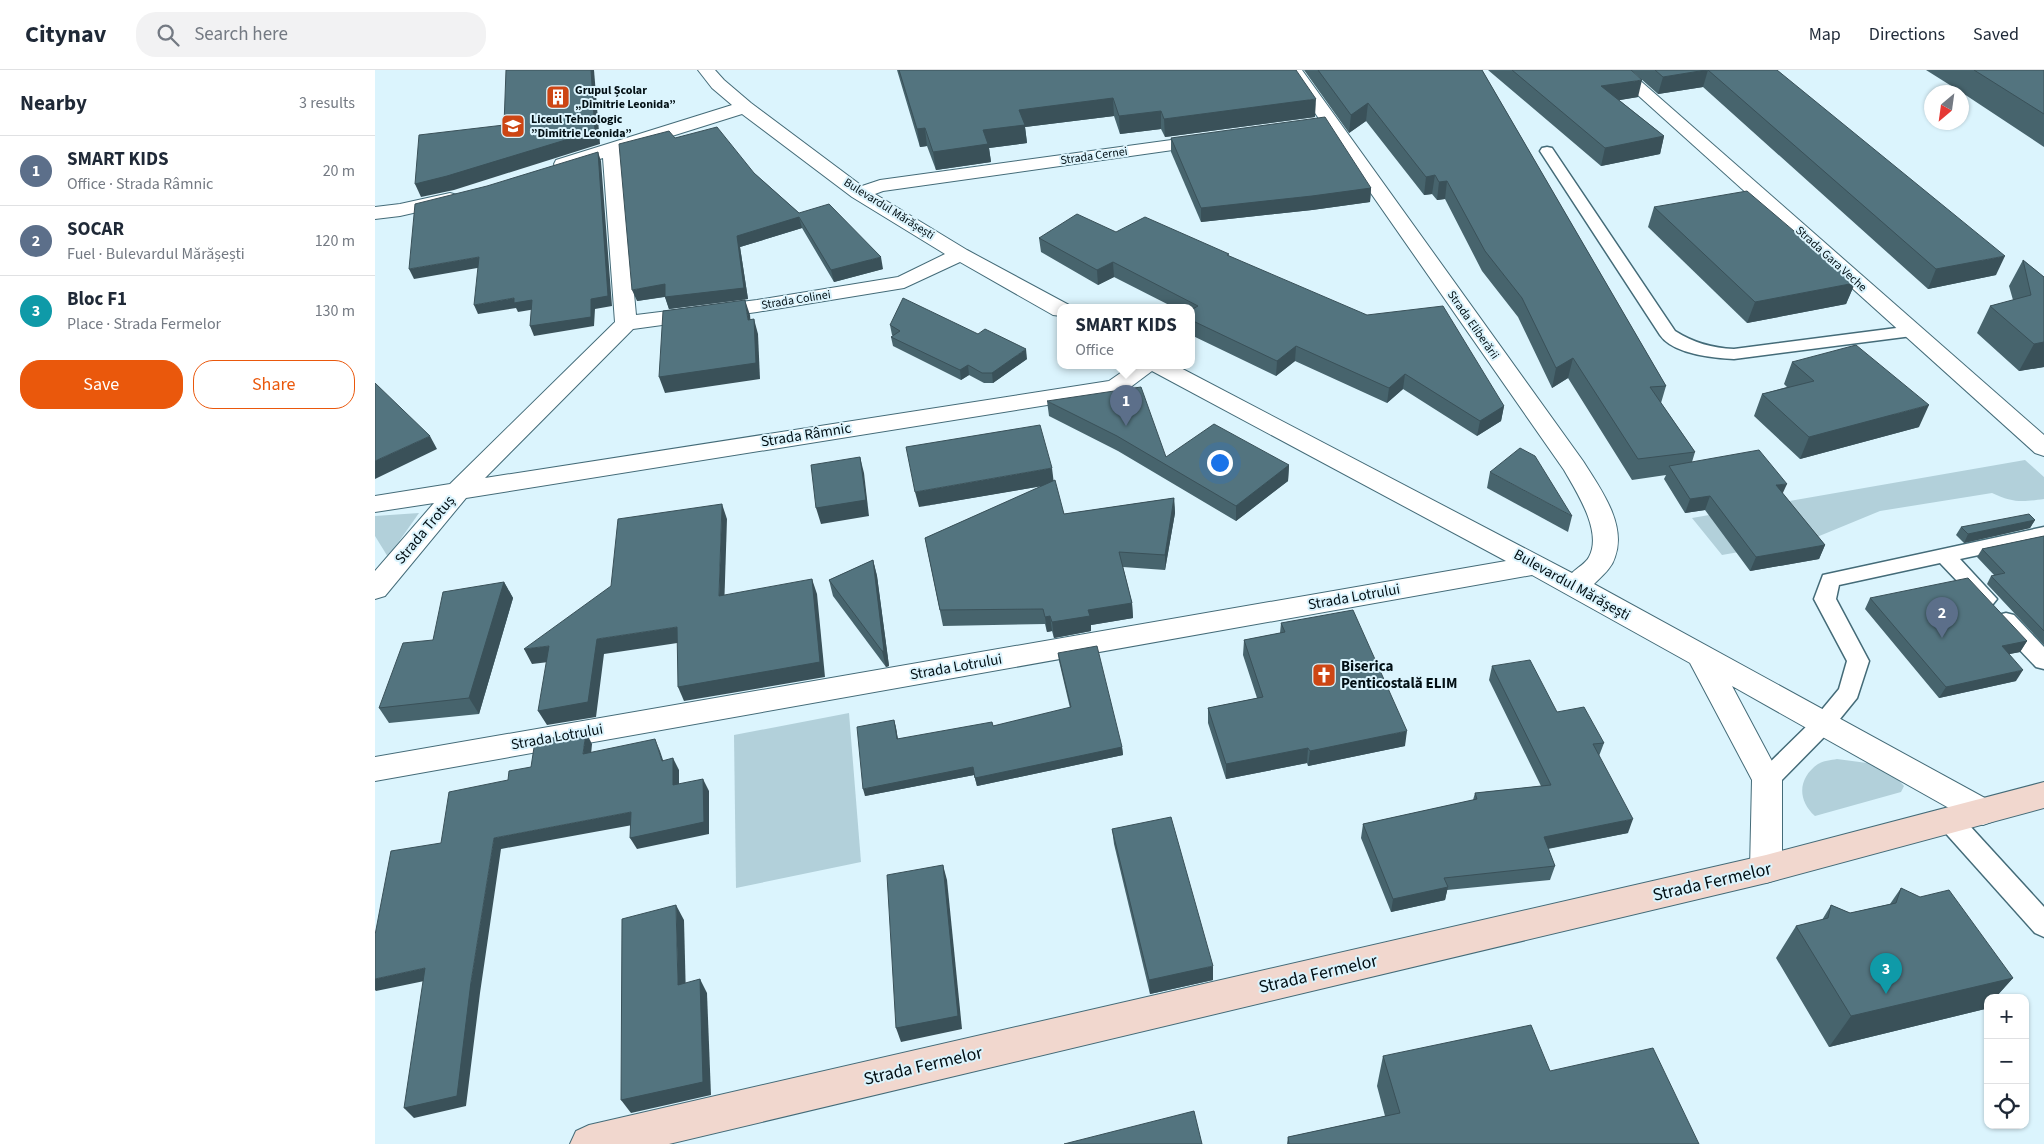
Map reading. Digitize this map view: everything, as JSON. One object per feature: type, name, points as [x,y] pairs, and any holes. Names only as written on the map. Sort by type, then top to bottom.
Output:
[{"type":"street","name":"Bulevardul Mărășești","points":[[706,70],[718,84],[745,106],[859,193],[960,254],[1057,308]]},
{"type":"street","name":"Strada Eliberării","points":[[1293,70],[1321,124],[1574,467],[1597,504],[1605,537],[1602,559],[1575,586]]},
{"type":"street","name":"Strada Gara Veche","points":[[1618,70],[2044,448]]},
{"type":"street","points":[[544,170],[745,106]]},
{"type":"street","name":"Strada Cernei","points":[[859,193],[881,186],[1223,138]]},
{"type":"street","points":[[459,490],[626,324],[611,148]]},
{"type":"street","points":[[375,213],[400,210],[468,194]]},
{"type":"street","name":"Strada Colinei","points":[[626,324],[757,306],[904,282],[960,254]]},
{"type":"street","name":"Strada Râmnic","points":[[459,490],[1116,387],[1141,369]]},
{"type":"street","name":"Bulevardul Mărășești","points":[[1166,369],[1575,586],[1983,812]]},
{"type":"street","name":"Strada Trotuș","points":[[375,504],[459,490]]},
{"type":"street","name":"Strada Trotuș","points":[[375,589],[459,490]]},
{"type":"street","name":"Strada Lotrului","points":[[375,769],[1536,565]]},
{"type":"street","points":[[1701,656],[1767,780],[1766,869]]},
{"type":"street","name":"Strada Fermelor","points":[[589,1144],[1766,869],[2044,795]]},
{"type":"lane","points":[[1547,151],[1669,335],[1686,346],[1712,353],[1734,354],[1912,331]]},
{"type":"lane","points":[[1767,780],[1823,724],[1849,692],[1858,662],[1825,599],[1830,580],[2044,534]]},
{"type":"lane","points":[[1945,556],[2044,661]]},
{"type":"lane","points":[[1950,821],[2044,925]]},
{"type":"shaded area","points":[[2025,460],[2044,477],[2044,499],[2018,501],[2006,499],[1992,493],[1880,511],[1812,539],[1722,555],[1692,518]]},
{"type":"shaded area","points":[[419,513],[388,557],[375,536],[375,516]]},
{"type":"shaded area","points":[[849,713],[861,862],[736,888],[734,735]]},
{"type":"shaded area","points":[[1837,759],[1867,763],[1891,772],[1904,786],[1901,792],[1815,816],[1805,803],[1802,789],[1804,782],[1811,770],[1818,764]]},
{"type":"building","points":[[506,70],[591,70],[595,131],[415,184],[419,135],[504,125]]},
{"type":"building","points":[[899,70],[1296,70],[1316,99],[1164,119],[1161,111],[1119,116],[1113,98],[1019,110],[1025,125],[983,130],[988,144],[933,152],[925,128],[917,129]]},
{"type":"building","points":[[1318,70],[1482,70],[1666,386],[1650,387],[1695,452],[1638,459],[1573,358],[1556,368],[1522,298],[1485,251],[1447,181],[1439,182],[1435,175],[1426,177],[1368,103],[1351,115]]},
{"type":"building","points":[[1512,70],[1631,70],[1642,80],[1601,86],[1664,136],[1605,148]]},
{"type":"building","points":[[1655,70],[1706,70],[1663,77]]},
{"type":"building","points":[[1708,70],[1777,70],[2005,256],[1936,269]]},
{"type":"building","points":[[1974,70],[2044,70],[2044,114]]},
{"type":"building","points":[[1325,117],[1371,188],[1201,208],[1171,138]]},
{"type":"building","points":[[717,127],[754,173],[799,213],[829,204],[881,257],[831,270],[799,217],[737,236],[744,288],[665,297],[665,284],[632,290],[619,144],[669,131],[675,138]]},
{"type":"building","points":[[598,152],[608,296],[591,299],[591,317],[530,326],[532,300],[514,303],[514,298],[474,305],[479,257],[409,269],[415,204],[487,186]]},
{"type":"building","points":[[1747,191],[1855,283],[1755,302],[1654,207]]},
{"type":"building","points":[[1077,214],[1116,232],[1145,217],[1229,254],[1227,255],[1367,315],[1443,306],[1504,406],[1480,421],[1405,374],[1389,388],[1296,346],[1277,361],[1195,322],[1195,308],[1198,306],[1195,304],[1113,262],[1097,270],[1039,238]]},
{"type":"building","points":[[2023,260],[2044,277],[2044,342],[2034,344],[1990,306],[2031,295]]},
{"type":"building","points":[[903,298],[978,334],[985,329],[1026,349],[992,373],[982,373],[968,365],[960,370],[891,337],[900,331],[890,325]]},
{"type":"building","points":[[745,300],[748,320],[754,319],[756,363],[659,377],[663,311]]},
{"type":"building","points":[[1856,345],[1929,405],[1809,437],[1762,394],[1814,381],[1792,362]]},
{"type":"building","points":[[375,383],[430,436],[375,461]]},
{"type":"building","points":[[1141,387],[1166,457],[1214,424],[1289,465],[1236,506],[1117,436],[1047,401]]},
{"type":"building","points":[[1040,425],[1052,468],[915,492],[906,447]]},
{"type":"building","points":[[1520,448],[1535,456],[1572,516],[1490,472]]},
{"type":"building","points":[[1759,450],[1787,484],[1776,485],[1825,545],[1756,557],[1710,496],[1690,499],[1669,466]]},
{"type":"building","points":[[860,457],[866,500],[816,508],[811,465]]},
{"type":"building","points":[[1055,480],[1064,514],[1174,498],[1165,555],[1119,552],[1132,603],[1088,610],[1090,616],[1052,622],[1050,616],[1045,617],[1043,609],[940,610],[925,538]]},
{"type":"building","points":[[722,504],[719,596],[812,579],[820,662],[678,687],[677,627],[597,639],[588,702],[538,711],[549,646],[524,649],[611,586],[618,519]]},
{"type":"building","points":[[2029,514],[2035,520],[1968,534],[1961,527]]},
{"type":"building","points":[[2044,536],[2044,631],[1991,576],[2005,573],[1982,549]]},
{"type":"building","points":[[873,560],[884,651],[882,651],[829,580]]},
{"type":"building","points":[[1968,578],[2027,641],[2002,646],[2023,670],[1946,687],[1870,598]]},
{"type":"building","points":[[504,582],[469,698],[379,708],[403,643],[433,640],[443,592]]},
{"type":"building","points":[[1353,610],[1407,731],[1310,751],[1308,748],[1226,764],[1208,708],[1263,697],[1244,640],[1285,632],[1281,623]]},
{"type":"building","points":[[1097,646],[1122,747],[975,778],[973,767],[863,789],[857,727],[894,720],[897,739],[992,722],[993,726],[1071,707],[1058,653]]},
{"type":"building","points":[[1530,660],[1557,712],[1584,707],[1604,743],[1593,744],[1633,819],[1544,837],[1555,866],[1444,878],[1448,887],[1393,899],[1363,824],[1477,799],[1475,793],[1551,785],[1492,666]]},
{"type":"building","points":[[586,732],[583,754],[655,739],[662,761],[673,758],[673,785],[703,779],[704,822],[630,838],[631,812],[494,838],[471,982],[457,1096],[404,1108],[425,968],[375,979],[375,935],[391,851],[441,843],[449,792],[508,780],[509,771],[531,767],[535,741]]},
{"type":"building","points":[[1171,817],[1213,966],[1149,980],[1112,829]]},
{"type":"building","points":[[943,865],[958,1016],[896,1028],[887,875]]},
{"type":"building","points":[[1901,888],[1920,897],[1949,890],[2013,978],[1851,1016],[1796,926],[1828,918],[1831,905],[1850,913],[1896,903]]},
{"type":"building","points":[[676,905],[678,985],[700,979],[703,1082],[621,1100],[622,919]]},
{"type":"building","points":[[1531,1025],[1550,1071],[1653,1048],[1699,1144],[1289,1144],[1288,1137],[1400,1113],[1383,1056]]},
{"type":"building","points":[[1194,1111],[1202,1144],[1064,1144]]},
{"type":"place","name":"Grupul Școlar „Dimitrie Leonida”","points":[[558,97]]},
{"type":"place","name":"Liceul Tehnologic ”Dimitrie Leonida”","points":[[513,126]]},
{"type":"place","name":"SMART KIDS","points":[[1126,426]]},
{"type":"place","name":"SOCAR","points":[[1942,638]]},
{"type":"place","name":"Biserica Penticostală ELIM","points":[[1324,675]]},
{"type":"place","name":"Bloc F1","points":[[1886,994]]}]
